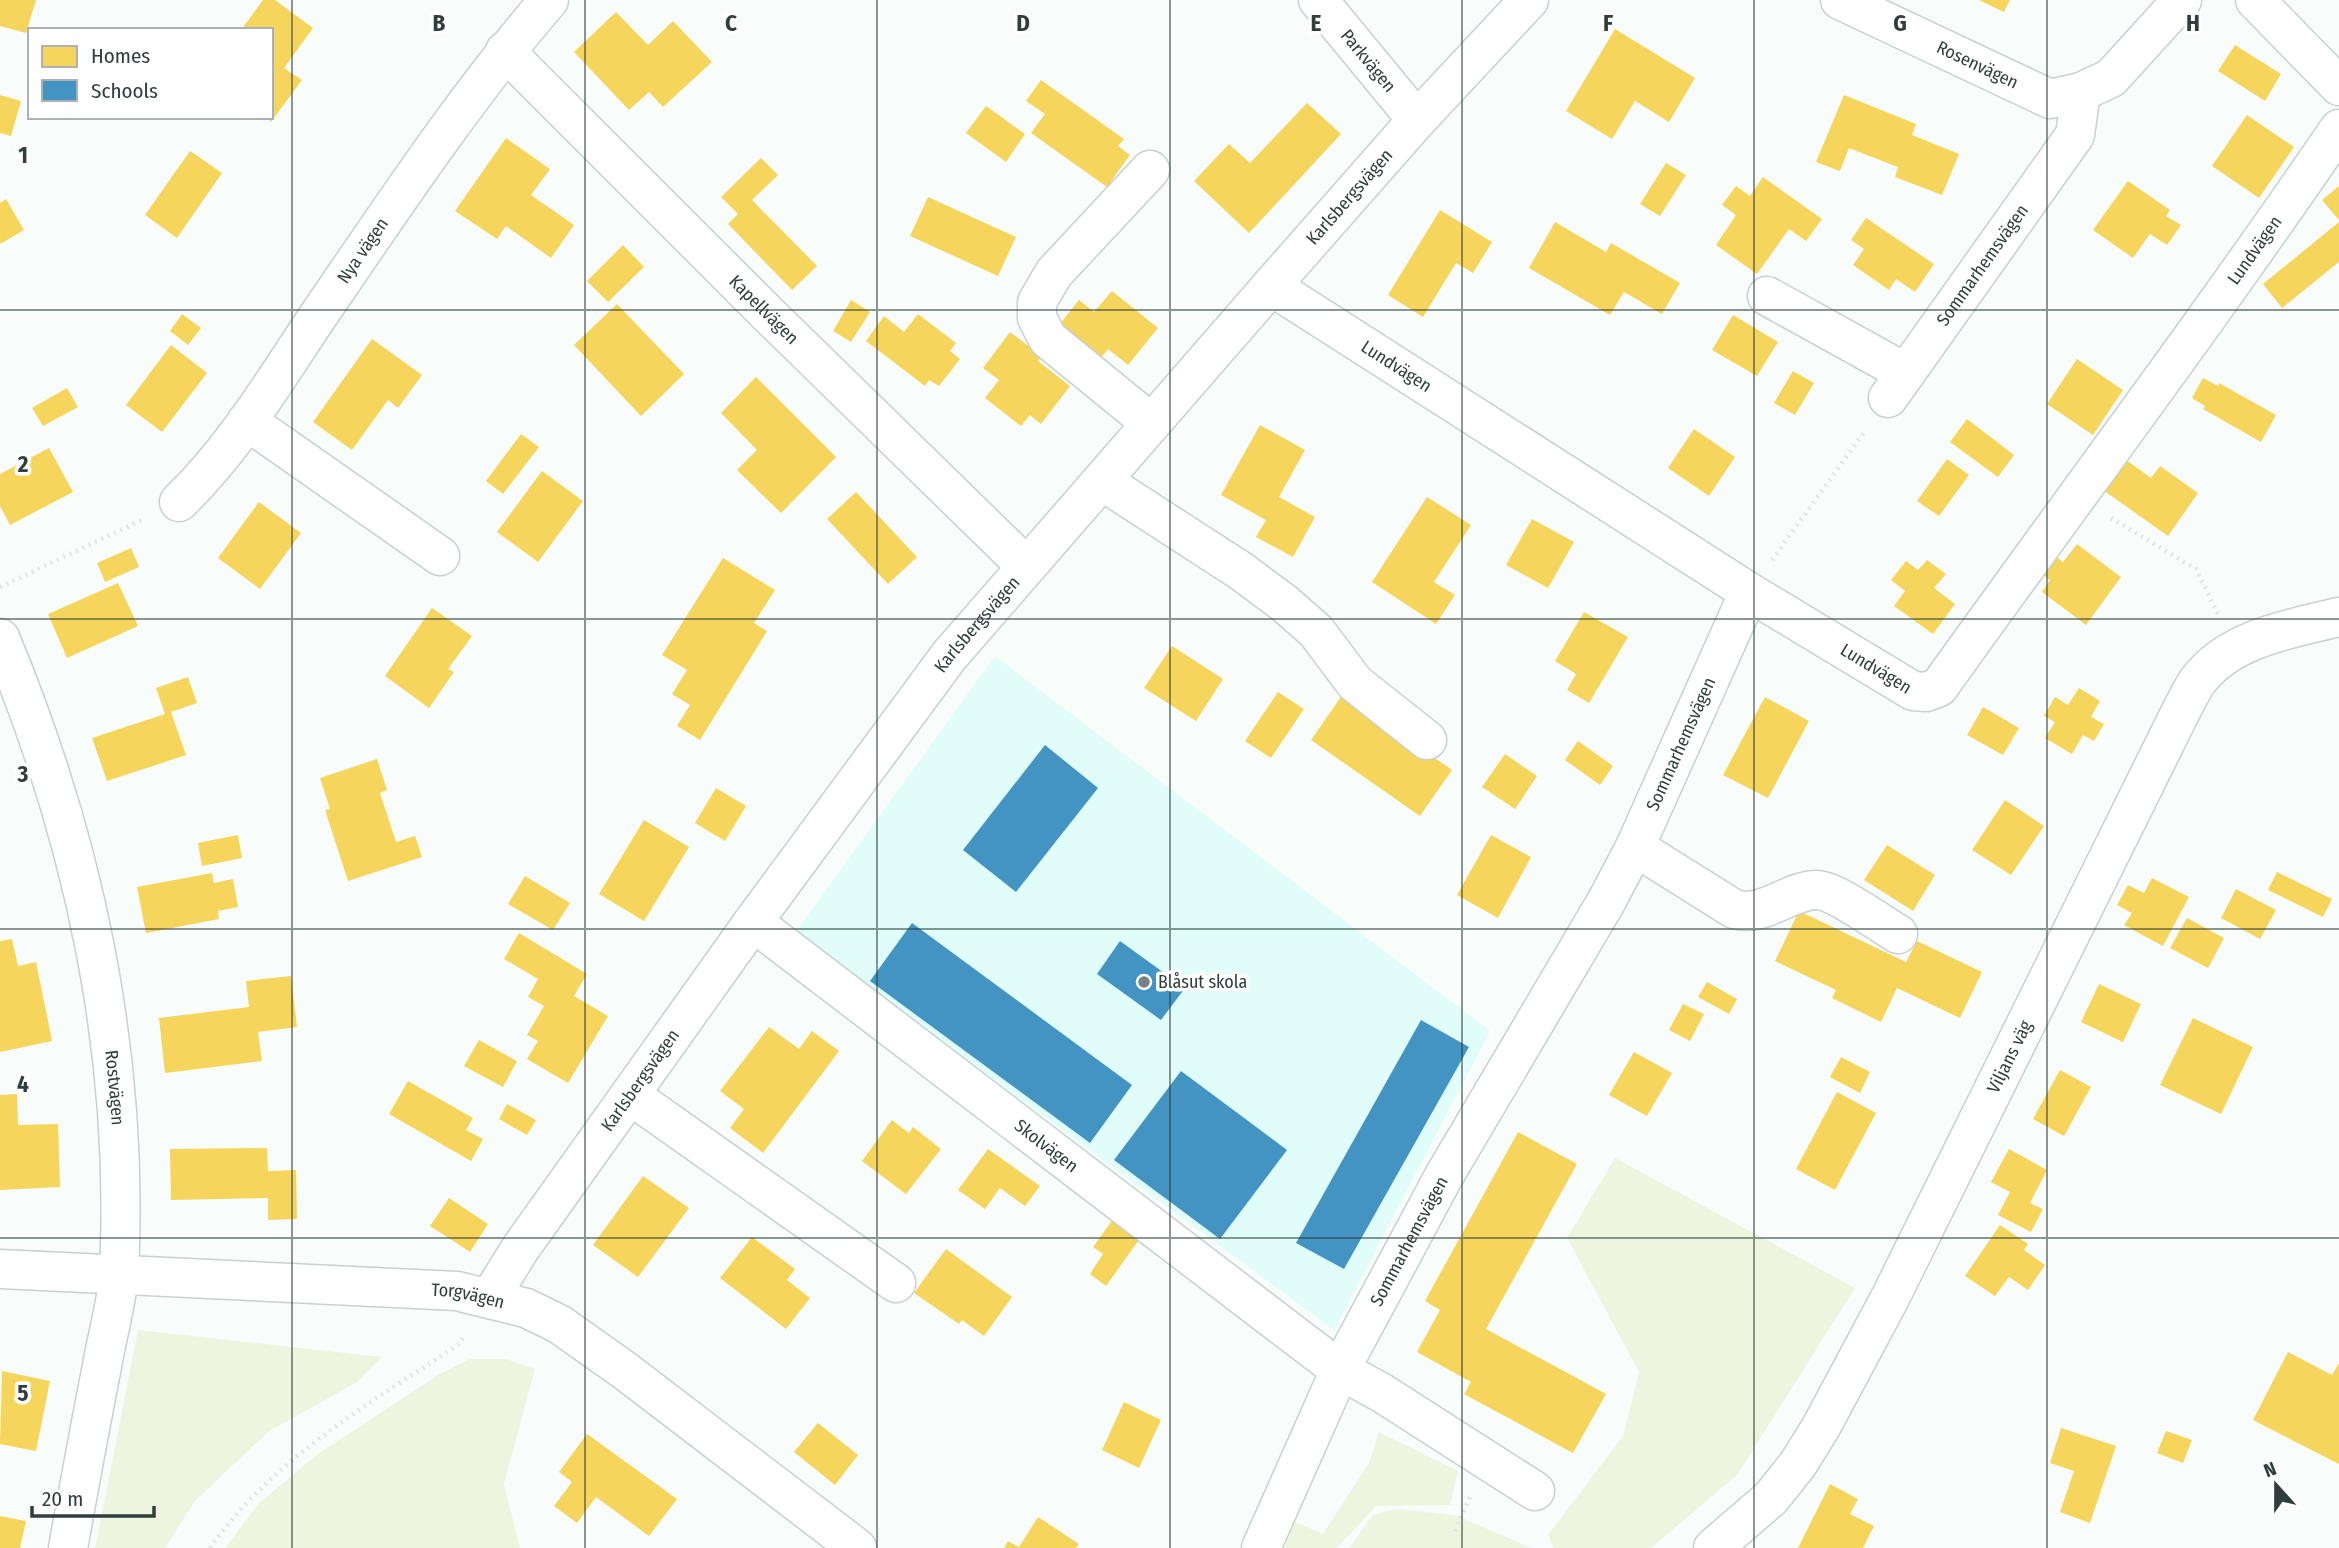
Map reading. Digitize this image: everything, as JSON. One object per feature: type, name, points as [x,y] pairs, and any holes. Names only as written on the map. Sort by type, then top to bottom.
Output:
[{"type":"street","name":"Nya vägen","points":[[179,502],[207,476],[439,138],[505,51],[549,0]]},
{"type":"street","name":"Parkvägen","points":[[1318,0],[1417,120]]},
{"type":"street","name":"Karlsbergsvägen","points":[[489,1299],[520,1249],[752,922],[926,687],[1026,566],[1271,286],[1417,120],[1529,0]]},
{"type":"street","name":"Rosenvägen","points":[[1840,0],[2050,99],[2081,92]]},
{"type":"street","points":[[2081,92],[2111,78],[2182,0]]},
{"type":"street","points":[[2255,0],[2339,86]]},
{"type":"street","name":"Kapellvägen","points":[[505,51],[770,316],[1026,566]]},
{"type":"street","name":"Sommarhemsvägen","points":[[1897,385],[2075,135],[2081,92]]},
{"type":"street","name":"Lundvägen","points":[[1271,286],[1749,592],[1913,691],[1926,692],[1939,687],[2186,348],[2339,129]]},
{"type":"street","points":[[1150,170],[1054,273],[1041,292],[1037,310],[1040,327],[1048,338],[1151,423]]},
{"type":"street","points":[[1767,296],[1897,385]]},
{"type":"street","points":[[247,421],[440,556]]},
{"type":"street","points":[[1102,481],[1241,571],[1284,603],[1316,631],[1355,683],[1427,740]]},
{"type":"street","name":"Sommarhemsvägen","points":[[1261,1548],[1340,1370],[1444,1177],[1606,902],[1635,847],[1749,592]]},
{"type":"street","name":"Viljans väg","points":[[1713,1548],[1771,1498],[1798,1464],[1821,1427],[1891,1298],[2197,682],[2216,662],[2235,649],[2285,630],[2339,617]]},
{"type":"street","name":"Rostvägen","points":[[0,638],[58,795],[100,965],[113,1061],[119,1139],[119,1275],[68,1548]]},
{"type":"street","points":[[1635,847],[1734,909],[1744,912],[1761,909],[1809,891],[1820,890],[1835,896],[1898,934]]},
{"type":"street","name":"Skolvägen","points":[[752,922],[1340,1370],[1382,1393],[1535,1491]]},
{"type":"street","points":[[630,1095],[896,1283]]},
{"type":"street","name":"Torgvägen","points":[[0,1269],[457,1291],[526,1308],[559,1324],[624,1370],[858,1548]]},
{"type":"path","points":[[1749,592],[1897,385]]},
{"type":"path","points":[[2075,497],[2196,569],[2235,649]]},
{"type":"path","points":[[0,587],[179,502]]},
{"type":"path","points":[[210,1548],[221,1531],[287,1462],[458,1345],[489,1299]]},
{"type":"shaded area","name":"Blåsut skola","points":[[995,656],[1490,1031],[1334,1330],[795,933]]},
{"type":"green space","points":[[1615,1158],[1855,1288],[1737,1475],[1651,1548],[1554,1548],[1548,1535],[1623,1436],[1639,1372],[1567,1238]]},
{"type":"green space","points":[[138,1330],[382,1357],[357,1382],[268,1432],[195,1501],[165,1548],[95,1548]]},
{"type":"green space","points":[[470,1359],[506,1359],[535,1369],[504,1484],[520,1548],[225,1548],[259,1503],[319,1453],[440,1374]]},
{"type":"green space","points":[[1379,1432],[1458,1471],[1450,1505],[1376,1506],[1337,1548],[1284,1548],[1295,1522],[1323,1534],[1369,1463]]},
{"type":"green space","points":[[1396,1509],[1455,1515],[1532,1548],[1349,1548],[1373,1515]]},
{"type":"building: Homes","points":[[0,0],[36,0],[26,33],[0,26]]},
{"type":"building: Homes","points":[[263,0],[275,0],[313,28],[284,68],[302,80],[271,122],[269,119],[273,119],[273,28],[242,28]]},
{"type":"building: Homes","points":[[1979,0],[2010,0],[2004,12]]},
{"type":"building: Homes","points":[[616,12],[648,45],[673,21],[712,62],[663,107],[649,92],[629,110],[574,52]]},
{"type":"building: Homes","points":[[1615,29],[1695,78],[1669,122],[1635,101],[1612,139],[1566,111]]},
{"type":"building: Homes","points":[[2235,45],[2281,74],[2265,101],[2218,71]]},
{"type":"building: Homes","points":[[1041,80],[1124,139],[1118,146],[1130,155],[1107,187],[1031,133],[1045,114],[1026,101]]},
{"type":"building: Homes","points":[[0,95],[21,101],[11,136],[0,133]]},
{"type":"building: Homes","points":[[1844,95],[1916,124],[1912,135],[1959,154],[1942,195],[1895,177],[1898,167],[1849,148],[1840,171],[1816,162]]},
{"type":"building: Homes","points":[[1307,103],[1341,134],[1249,233],[1194,181],[1229,144],[1250,163]]},
{"type":"building: Homes","points":[[986,106],[1025,134],[1006,162],[966,133]]},
{"type":"building: Homes","points":[[2247,115],[2294,147],[2259,198],[2212,166]]},
{"type":"building: Homes","points":[[506,138],[550,169],[531,195],[574,225],[551,258],[506,226],[497,239],[455,211]]},
{"type":"building: Homes","points":[[190,151],[222,173],[177,238],[145,215]]},
{"type":"building: Homes","points":[[761,158],[778,175],[752,200],[817,266],[792,290],[728,224],[738,214],[721,197]]},
{"type":"building: Homes","points":[[1666,163],[1686,175],[1660,216],[1640,204]]},
{"type":"building: Homes","points":[[1763,177],[1822,219],[1806,241],[1789,229],[1757,274],[1716,245],[1736,215],[1722,205],[1736,186],[1750,196]]},
{"type":"building: Homes","points":[[2128,181],[2170,210],[2166,216],[2181,225],[2167,245],[2150,234],[2133,258],[2093,230]]},
{"type":"building: Homes","points":[[2339,186],[2339,220],[2322,200]]},
{"type":"building: Homes","points":[[928,197],[1016,237],[998,276],[910,236]]},
{"type":"building: Homes","points":[[6,199],[24,230],[0,244],[0,203]]},
{"type":"building: Homes","points":[[1440,210],[1492,242],[1473,273],[1456,263],[1423,317],[1388,295]]},
{"type":"building: Homes","points":[[1866,218],[1934,264],[1915,292],[1896,279],[1889,290],[1853,265],[1864,249],[1851,240]]},
{"type":"building: Homes","points":[[1555,222],[1606,252],[1611,243],[1680,283],[1662,314],[1624,292],[1610,315],[1529,268]]},
{"type":"building: Homes","points":[[2339,222],[2339,262],[2282,308],[2263,284]]},
{"type":"building: Homes","points":[[623,245],[644,267],[608,302],[587,281]]},
{"type":"building: Homes","points":[[1112,291],[1158,328],[1128,365],[1108,349],[1097,363],[1055,330],[1079,300],[1094,312]]},
{"type":"building: Homes","points":[[851,300],[870,312],[851,342],[833,331]]},
{"type":"building: Homes","points":[[617,304],[684,374],[641,416],[574,345]]},
{"type":"building: Homes","points":[[182,314],[201,328],[188,345],[170,331]]},
{"type":"building: Homes","points":[[918,314],[956,343],[950,351],[960,359],[939,386],[929,380],[925,386],[866,341],[884,316],[904,332]]},
{"type":"building: Homes","points":[[1733,315],[1778,342],[1757,376],[1712,350]]},
{"type":"building: Homes","points":[[1010,332],[1042,356],[1038,361],[1070,386],[1041,424],[1030,415],[1021,426],[985,398],[999,380],[983,368]]},
{"type":"building: Homes","points":[[372,339],[422,375],[398,408],[388,400],[352,450],[313,422]]},
{"type":"building: Homes","points":[[171,345],[207,373],[162,432],[126,405]]},
{"type":"building: Homes","points":[[2077,359],[2123,390],[2093,435],[2047,404]]},
{"type":"building: Homes","points":[[1793,371],[1814,383],[1795,415],[1774,403]]},
{"type":"building: Homes","points":[[756,377],[836,457],[781,513],[737,470],[757,450],[721,413]]},
{"type":"building: Homes","points":[[2203,378],[2218,386],[2219,383],[2276,415],[2261,442],[2203,409],[2205,406],[2192,398]]},
{"type":"building: Homes","points":[[67,388],[78,407],[43,426],[32,408]]},
{"type":"building: Homes","points":[[1967,419],[2014,455],[1998,477],[1950,442]]},
{"type":"building: Homes","points":[[1260,425],[1305,450],[1279,497],[1315,517],[1293,557],[1256,537],[1266,520],[1221,495]]},
{"type":"building: Homes","points":[[1694,429],[1735,457],[1709,496],[1668,468]]},
{"type":"building: Homes","points":[[521,434],[539,447],[503,494],[486,481]]},
{"type":"building: Homes","points":[[49,448],[73,492],[10,525],[0,506],[0,474]]},
{"type":"building: Homes","points":[[1947,459],[1969,475],[1939,516],[1917,501]]},
{"type":"building: Homes","points":[[2125,459],[2151,478],[2160,466],[2198,493],[2168,536],[2103,490]]},
{"type":"building: Homes","points":[[542,471],[583,501],[538,562],[497,532]]},
{"type":"building: Homes","points":[[856,492],[917,557],[888,584],[827,519]]},
{"type":"building: Homes","points":[[1427,497],[1471,525],[1434,582],[1455,595],[1436,624],[1372,582]]},
{"type":"building: Homes","points":[[259,502],[301,533],[260,589],[218,558]]},
{"type":"building: Homes","points":[[1532,519],[1574,542],[1548,588],[1506,565]]},
{"type":"building: Homes","points":[[2077,544],[2121,577],[2086,625],[2042,592],[2050,580],[2036,570],[2050,552],[2063,562]]},
{"type":"building: Homes","points":[[131,548],[139,567],[105,582],[97,563]]},
{"type":"building: Homes","points":[[723,558],[775,590],[754,623],[767,631],[700,740],[677,726],[690,705],[672,694],[687,670],[662,655]]},
{"type":"building: Homes","points":[[1927,560],[1946,574],[1934,588],[1955,604],[1933,634],[1894,606],[1905,591],[1891,580],[1906,561],[1918,570]]},
{"type":"building: Homes","points":[[118,583],[138,626],[67,658],[48,614]]},
{"type":"building: Homes","points":[[432,608],[472,636],[448,669],[454,672],[429,708],[385,676]]},
{"type":"building: Homes","points":[[1584,612],[1628,637],[1589,703],[1567,690],[1576,674],[1555,661]]},
{"type":"building: Homes","points":[[1172,646],[1223,679],[1196,721],[1144,688]]},
{"type":"building: Homes","points":[[188,677],[197,703],[171,712],[186,755],[107,781],[92,738],[165,714],[156,688]]},
{"type":"building: Homes","points":[[2079,688],[2100,701],[2091,717],[2104,724],[2094,741],[2083,735],[2072,754],[2045,738],[2055,722],[2044,716],[2055,697],[2068,705]]},
{"type":"building: Homes","points":[[1278,692],[1304,709],[1271,758],[1245,741]]},
{"type":"building: Homes","points":[[1343,694],[1452,770],[1420,816],[1311,740]]},
{"type":"building: Homes","points":[[1765,697],[1809,721],[1768,798],[1723,775]]},
{"type":"building: Homes","points":[[1983,707],[2019,728],[2003,755],[1967,735]]},
{"type":"building: Homes","points":[[1578,741],[1613,766],[1600,785],[1565,760]]},
{"type":"building: Homes","points":[[1505,754],[1537,776],[1515,809],[1482,787]]},
{"type":"building: Homes","points":[[377,759],[387,790],[380,793],[396,842],[415,836],[422,857],[348,881],[325,810],[330,809],[320,778]]},
{"type":"building: Homes","points":[[716,788],[746,806],[725,841],[695,823]]},
{"type":"building: Homes","points":[[2005,800],[2044,826],[2011,875],[1972,850]]},
{"type":"building: Homes","points":[[644,820],[689,847],[644,921],[599,894]]},
{"type":"building: Homes","points":[[238,835],[242,858],[202,866],[198,843]]},
{"type":"building: Homes","points":[[1491,835],[1531,857],[1498,918],[1457,895]]},
{"type":"building: Homes","points":[[1887,845],[1935,875],[1913,911],[1864,880]]},
{"type":"building: Homes","points":[[2277,872],[2332,899],[2323,917],[2268,890]]},
{"type":"building: Homes","points":[[212,873],[214,883],[233,879],[238,907],[218,911],[219,919],[146,933],[137,887]]},
{"type":"building: Homes","points":[[525,876],[570,903],[553,930],[508,904]]},
{"type":"building: Homes","points":[[2152,878],[2189,897],[2163,946],[2124,925],[2132,913],[2117,905],[2128,885],[2144,893]]},
{"type":"building: Homes","points":[[2236,889],[2276,910],[2260,939],[2221,918]]},
{"type":"building: Homes","points":[[1799,911],[1906,962],[1917,941],[1982,972],[1960,1018],[1897,988],[1881,1022],[1832,998],[1836,990],[1775,961]]},
{"type":"building: Homes","points":[[2187,918],[2224,938],[2208,968],[2170,948]]},
{"type":"building: Homes","points":[[519,933],[587,974],[574,996],[608,1016],[568,1083],[527,1059],[538,1041],[527,1035],[544,1006],[528,997],[538,979],[504,959]]},
{"type":"building: Homes","points":[[12,939],[18,966],[36,962],[52,1041],[0,1052],[0,941]]},
{"type":"building: Homes","points":[[291,976],[297,1027],[258,1032],[262,1061],[165,1073],[159,1018],[249,1007],[246,981]]},
{"type":"building: Homes","points":[[1707,982],[1737,999],[1729,1014],[1698,997]]},
{"type":"building: Homes","points":[[2099,984],[2141,1004],[2123,1042],[2081,1022]]},
{"type":"building: Homes","points":[[1683,1004],[1704,1014],[1690,1041],[1669,1030]]},
{"type":"building: Homes","points":[[2193,1018],[2253,1047],[2221,1114],[2160,1085]]},
{"type":"building: Homes","points":[[769,1027],[799,1049],[812,1031],[839,1051],[763,1153],[730,1128],[744,1109],[720,1091]]},
{"type":"building: Homes","points":[[479,1040],[517,1061],[503,1087],[464,1066]]},
{"type":"building: Homes","points":[[1634,1052],[1672,1073],[1647,1116],[1609,1095]]},
{"type":"building: Homes","points":[[1841,1057],[1870,1072],[1860,1093],[1830,1077]]},
{"type":"building: Homes","points":[[2060,1070],[2091,1087],[2064,1136],[2033,1119]]},
{"type":"building: Homes","points":[[408,1081],[473,1118],[466,1130],[483,1139],[471,1161],[389,1114]]},
{"type":"building: Homes","points":[[1837,1092],[1876,1113],[1835,1190],[1796,1169]]},
{"type":"building: Homes","points":[[17,1094],[18,1125],[58,1124],[60,1187],[0,1190],[0,1095]]},
{"type":"building: Homes","points":[[507,1104],[536,1120],[527,1135],[499,1119]]},
{"type":"building: Homes","points":[[892,1120],[909,1133],[913,1127],[941,1149],[906,1194],[862,1161]]},
{"type":"building: Homes","points":[[1518,1132],[1577,1164],[1486,1329],[1606,1394],[1573,1453],[1464,1394],[1471,1382],[1417,1352],[1440,1310],[1425,1301]]},
{"type":"building: Homes","points":[[267,1148],[268,1171],[296,1170],[297,1219],[268,1220],[268,1198],[171,1200],[170,1149]]},
{"type":"building: Homes","points":[[988,1149],[1040,1186],[1025,1206],[1000,1188],[985,1209],[958,1190]]},
{"type":"building: Homes","points":[[2009,1149],[2047,1170],[2030,1203],[2043,1209],[2031,1232],[1998,1215],[2010,1192],[1991,1182]]},
{"type":"building: Homes","points":[[643,1176],[689,1208],[638,1277],[593,1245]]},
{"type":"building: Homes","points":[[449,1198],[488,1224],[470,1252],[430,1226]]},
{"type":"building: Homes","points":[[1114,1218],[1141,1237],[1106,1286],[1090,1274],[1103,1254],[1093,1247]]},
{"type":"building: Homes","points":[[2000,1225],[2028,1244],[2024,1250],[2045,1265],[2028,1290],[2009,1277],[1995,1296],[1965,1276]]},
{"type":"building: Homes","points":[[752,1237],[795,1269],[787,1280],[810,1298],[786,1329],[720,1278]]},
{"type":"building: Homes","points":[[946,1249],[1012,1297],[984,1336],[962,1320],[959,1324],[914,1293]]},
{"type":"building: Homes","points":[[2288,1352],[2332,1375],[2339,1363],[2339,1464],[2253,1420]]},
{"type":"building: Homes","points":[[2,1371],[50,1381],[36,1451],[0,1444]]},
{"type":"building: Homes","points":[[1124,1402],[1161,1420],[1139,1468],[1102,1450]]},
{"type":"building: Homes","points":[[818,1423],[858,1455],[835,1485],[794,1452]]},
{"type":"building: Homes","points":[[2061,1428],[2116,1446],[2090,1523],[2060,1512],[2074,1471],[2050,1463]]},
{"type":"building: Homes","points":[[2166,1431],[2192,1440],[2183,1463],[2157,1453]]},
{"type":"building: Homes","points":[[587,1434],[677,1499],[649,1536],[596,1497],[577,1523],[554,1506],[572,1482],[559,1472]]},
{"type":"building: Homes","points":[[1830,1484],[1858,1499],[1850,1514],[1874,1526],[1863,1548],[1798,1548]]},
{"type":"building: Homes","points":[[0,1516],[26,1521],[20,1548],[0,1548]]},
{"type":"building: Homes","points":[[1038,1517],[1079,1544],[1076,1548],[1004,1548],[1008,1541],[1019,1547]]},
{"type":"building: Schools","points":[[1045,745],[1098,788],[1016,892],[963,850]]},
{"type":"building: Schools","points":[[912,923],[1132,1085],[1090,1143],[870,981]]},
{"type":"building: Schools","points":[[1120,941],[1185,988],[1161,1020],[1097,974]]},
{"type":"building: Schools","points":[[1421,1020],[1469,1047],[1344,1269],[1296,1243]]},
{"type":"building: Schools","points":[[1181,1071],[1287,1150],[1220,1239],[1114,1160]]},
{"type":"place","name":"Blåsut skola","points":[[1144,982]]}]
